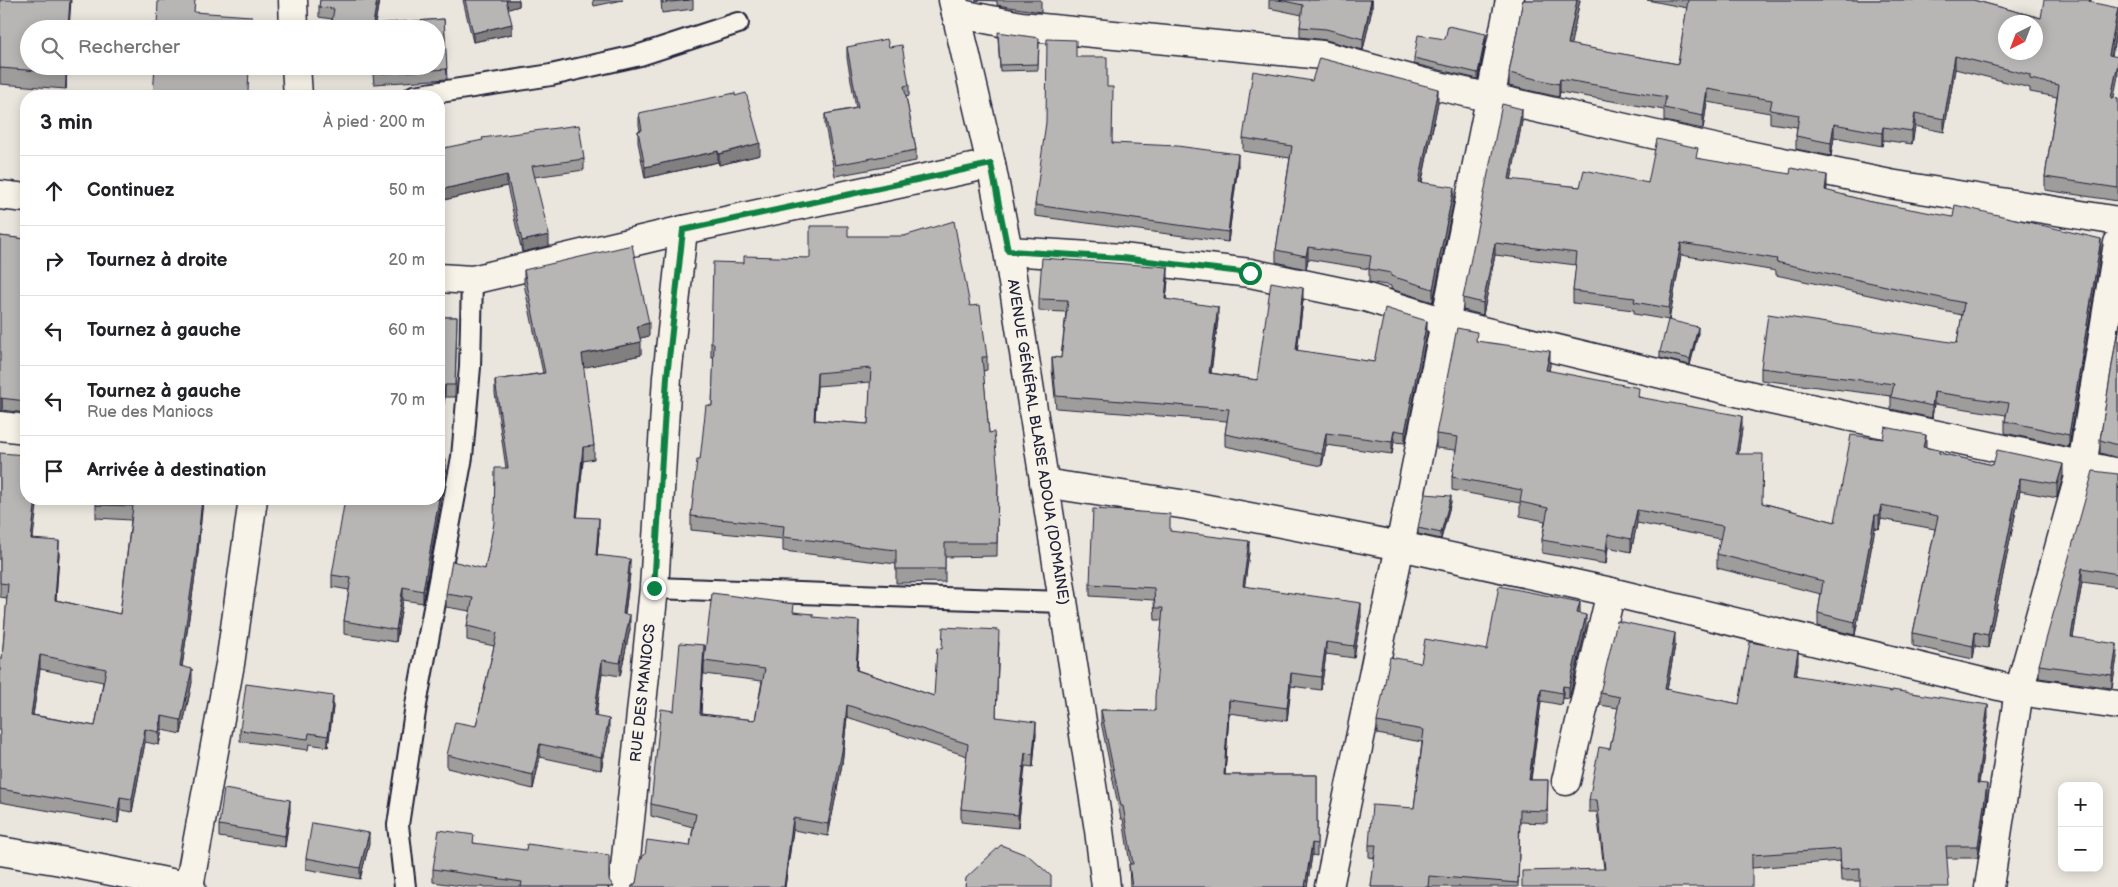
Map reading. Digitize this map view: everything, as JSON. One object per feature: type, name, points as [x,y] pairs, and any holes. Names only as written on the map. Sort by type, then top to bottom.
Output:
[{"type":"main road","points":[[293,0],[294,20]]},
{"type":"main road","points":[[1329,887],[1510,0]]},
{"type":"main road","points":[[955,6],[1021,26],[1322,55],[1425,84],[1714,148],[1890,184],[2118,221]]},
{"type":"main road","name":"AVENUE GÉNÉRAL BLAISE ADOUA (DOMAINE)","points":[[955,6],[991,164],[1008,251],[1106,887]]},
{"type":"main road","points":[[297,75],[298,90]]},
{"type":"main road","points":[[445,278],[472,280],[683,230],[991,164]]},
{"type":"main road","points":[[0,195],[20,197]]},
{"type":"main road","name":"RUE DES MANIOCS","points":[[624,887],[654,588],[667,377],[683,230]]},
{"type":"main road","points":[[1989,887],[2020,690],[2082,466],[2118,243]]},
{"type":"main road","points":[[1008,251],[1122,258],[1250,273],[1365,297],[1445,322],[1757,397],[2118,473]]},
{"type":"main road","points":[[0,426],[20,428]]},
{"type":"main road","points":[[1044,483],[1187,505],[1400,546],[1612,592],[2020,690],[2118,705]]},
{"type":"main road","points":[[0,851],[61,861],[190,887],[230,664],[252,505]]},
{"type":"main road","points":[[1566,781],[1612,592]]},
{"type":"lane","points":[[445,91],[551,75],[640,55],[738,23]]},
{"type":"lane","points":[[405,887],[398,825],[416,705],[462,457],[470,367],[472,280]]},
{"type":"lane","points":[[654,588],[1063,602]]},
{"type":"building","points":[[0,0],[70,0],[69,20],[20,20],[20,70],[0,68]]},
{"type":"building","points":[[158,0],[195,0],[194,12],[251,16],[251,20],[157,20]]},
{"type":"building","points":[[320,0],[377,0],[374,20],[332,20],[334,9],[319,7]]},
{"type":"building","points":[[465,0],[506,0],[512,24],[473,33]]},
{"type":"building","points":[[662,0],[689,0],[662,3]]},
{"type":"building","points":[[1279,0],[1371,0],[1363,39],[1326,29],[1300,27],[1303,5]]},
{"type":"building","points":[[1523,0],[1577,0],[1568,44],[1678,64],[1688,0],[1973,0],[2030,15],[1998,15],[1998,60],[2043,60],[2042,15],[2044,0],[2090,0],[2089,2],[2118,8],[2109,55],[2118,57],[2111,98],[2118,99],[2118,188],[2045,177],[2059,85],[2030,79],[2030,75],[1955,56],[1944,119],[1915,113],[1912,131],[1883,127],[1882,133],[1834,124],[1831,143],[1796,136],[1799,115],[1770,110],[1772,100],[1707,89],[1703,116],[1664,108],[1666,97],[1560,79],[1559,84],[1509,73]]},
{"type":"building","points":[[1448,26],[1486,34],[1478,73],[1414,58],[1418,35],[1445,39]]},
{"type":"building","points":[[998,32],[1039,38],[1038,64],[1000,65]]},
{"type":"building","points":[[445,36],[447,69],[445,69]]},
{"type":"building","points":[[887,39],[889,47],[902,45],[909,85],[904,86],[916,150],[835,165],[825,114],[858,108],[847,47]]},
{"type":"building","points":[[1047,39],[1076,40],[1076,57],[1107,57],[1107,87],[1113,87],[1112,143],[1177,146],[1238,154],[1228,232],[1035,205],[1046,122]]},
{"type":"building","points":[[1319,58],[1438,89],[1419,182],[1454,187],[1433,289],[1391,276],[1391,273],[1369,269],[1371,256],[1308,247],[1306,256],[1276,250],[1292,146],[1243,138],[1253,71],[1312,81]]},
{"type":"building","points":[[154,75],[249,75],[248,90],[153,90]]},
{"type":"building","points":[[735,93],[735,96],[746,93],[760,143],[719,154],[718,151],[645,167],[638,131],[642,130],[639,113]]},
{"type":"building","points":[[1502,104],[1522,109],[1509,179],[1580,187],[1584,170],[1648,183],[1657,139],[1698,148],[1696,158],[1790,174],[1791,168],[1827,175],[1825,190],[1867,201],[1953,217],[1955,205],[2101,239],[2069,435],[2005,421],[2009,403],[1934,392],[1932,406],[1891,397],[1894,384],[1761,368],[1768,314],[1957,343],[1964,303],[1776,262],[1777,259],[1681,243],[1669,308],[1634,302],[1635,298],[1573,291],[1577,253],[1495,243],[1483,303],[1463,298]]},
{"type":"building","points":[[579,125],[584,159],[532,166],[549,235],[522,241],[507,175],[445,189],[445,148],[483,140],[482,138]]},
{"type":"building","points":[[954,221],[970,306],[980,305],[987,357],[982,357],[989,433],[994,432],[998,474],[997,543],[945,543],[945,569],[896,569],[896,550],[783,537],[784,526],[691,516],[697,460],[700,460],[706,405],[712,406],[714,343],[711,343],[713,262],[744,263],[744,256],[810,258],[810,226],[848,226],[848,236],[904,236]],"holes":[[[871,368],[868,424],[814,420],[817,373]]]},
{"type":"building","points":[[0,236],[20,238],[20,400],[0,398]]},
{"type":"building","points":[[632,245],[649,323],[637,326],[641,342],[582,354],[594,446],[583,447],[576,517],[599,518],[596,555],[630,559],[623,614],[630,615],[620,663],[602,660],[594,716],[609,719],[601,757],[540,744],[533,775],[447,755],[455,722],[476,726],[497,633],[467,626],[473,598],[446,594],[452,561],[485,569],[494,523],[495,468],[508,468],[495,380],[545,373],[524,270]]},
{"type":"building","points":[[1042,258],[1168,267],[1165,299],[1218,307],[1209,373],[1257,380],[1271,282],[1303,288],[1296,350],[1374,362],[1385,308],[1427,321],[1405,432],[1394,430],[1392,442],[1326,433],[1322,454],[1225,434],[1229,409],[1056,396],[1052,357],[1061,358],[1068,300],[1039,299]]},
{"type":"building","points":[[445,317],[457,317],[455,385],[445,385]]},
{"type":"building","points":[[1668,320],[1698,327],[1690,359],[1660,352]]},
{"type":"building","points":[[1457,328],[1477,332],[1476,341],[1550,351],[1546,370],[1639,388],[1638,397],[1742,416],[1736,454],[1763,454],[1762,503],[1835,522],[1851,435],[1883,439],[1885,427],[1926,435],[1923,447],[1939,450],[1939,453],[1993,465],[1997,450],[2063,464],[2057,484],[2020,478],[1988,635],[1975,632],[1973,646],[1913,633],[1938,516],[1881,505],[1879,515],[1875,515],[1855,622],[1818,613],[1823,581],[1717,554],[1723,526],[1637,510],[1631,539],[1608,534],[1606,551],[1542,540],[1548,508],[1520,502],[1522,490],[1452,477],[1458,437],[1436,434]]},
{"type":"building","points":[[2118,328],[2118,445],[2100,440]]},
{"type":"building","points":[[0,453],[20,455],[20,505],[35,505],[31,539],[59,541],[55,600],[120,614],[133,506],[96,505],[201,505],[180,666],[192,669],[181,720],[162,716],[159,732],[145,729],[132,799],[120,797],[118,809],[0,789],[0,659],[2,659],[8,584],[0,583]],"holes":[[[40,655],[106,669],[95,726],[31,715]]]},
{"type":"building","points":[[2093,471],[2118,474],[2118,574],[2082,568],[2071,637],[2117,644],[2112,675],[2039,665]]},
{"type":"building","points":[[1425,494],[1451,496],[1441,533],[1418,528]]},
{"type":"building","points":[[344,505],[438,505],[423,591],[403,587],[396,630],[344,621],[351,578],[332,575]]},
{"type":"building","points":[[1093,509],[1170,514],[1170,531],[1249,541],[1243,586],[1361,603],[1354,646],[1326,642],[1321,677],[1291,673],[1287,708],[1229,700],[1224,775],[1317,775],[1317,844],[1312,843],[1305,887],[1132,887],[1129,864],[1133,864],[1123,806],[1121,806],[1101,710],[1155,711],[1163,608],[1155,608],[1154,588],[1090,584]]},
{"type":"building","points":[[1499,586],[1580,602],[1577,613],[1586,615],[1569,687],[1563,686],[1562,693],[1541,689],[1529,780],[1548,780],[1547,811],[1520,810],[1518,883],[1429,876],[1428,887],[1371,887],[1376,845],[1369,845],[1372,805],[1414,808],[1424,730],[1377,722],[1390,657],[1421,663],[1425,639],[1487,650]]},
{"type":"building","points":[[712,593],[794,604],[793,612],[813,614],[813,617],[859,621],[856,670],[934,696],[937,648],[942,649],[943,627],[999,630],[996,717],[1036,722],[1033,754],[1025,753],[1018,815],[961,809],[968,744],[847,705],[842,751],[828,824],[793,818],[784,887],[631,887],[636,883],[640,859],[645,855],[647,840],[690,846],[696,814],[651,804],[661,709],[674,711],[680,643],[704,645],[700,714],[755,720],[765,669],[704,661]]},
{"type":"building","points":[[1617,621],[1675,633],[1665,689],[1739,704],[1750,642],[1798,651],[1794,675],[1892,692],[1892,690],[1988,705],[1977,783],[1987,784],[1978,846],[1946,846],[1949,887],[1860,887],[1860,868],[1841,869],[1840,849],[1752,855],[1752,887],[1522,887],[1522,871],[1605,869],[1597,800],[1589,800],[1599,747],[1610,749],[1620,697],[1600,693]]},
{"type":"building","points":[[246,684],[333,696],[328,736],[309,733],[308,739],[240,730]]},
{"type":"building","points":[[224,789],[290,800],[285,836],[219,825]]},
{"type":"building","points":[[312,823],[369,833],[360,868],[306,858]]},
{"type":"building","points":[[439,830],[474,835],[473,843],[526,850],[527,844],[609,855],[609,880],[614,887],[521,887],[522,882],[433,869]]},
{"type":"building","points":[[1001,845],[1029,856],[1051,876],[1051,887],[965,887],[966,878]]},
{"type":"route","points":[[654,588],[667,377],[683,230],[991,164],[1008,251],[1122,258],[1250,273]]}]
